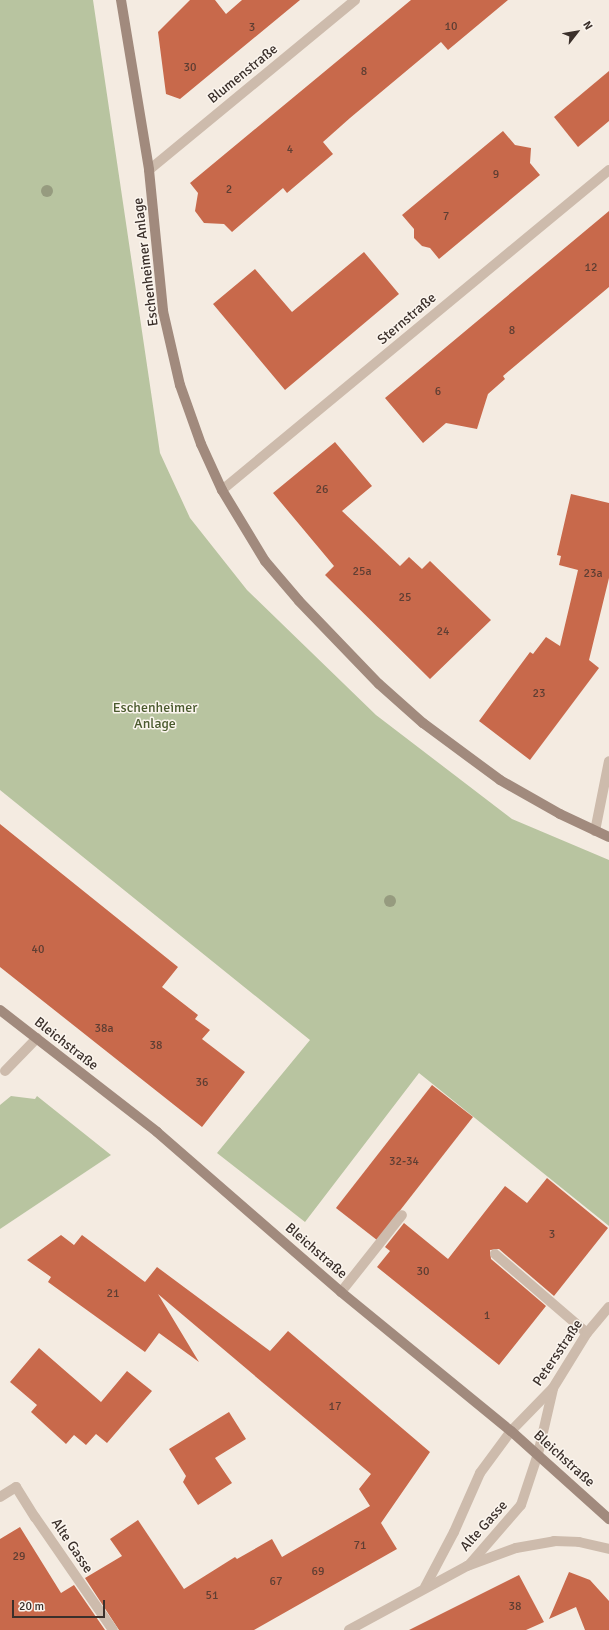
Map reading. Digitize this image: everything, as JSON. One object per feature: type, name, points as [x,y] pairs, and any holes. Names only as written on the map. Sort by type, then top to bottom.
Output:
[{"type":"main road","name":"Eschenheimer Anlage","points":[[121,0],[149,170],[163,311],[180,385],[201,444],[222,490],[265,561],[316,619],[379,684],[424,722],[500,780],[609,837]]},
{"type":"main road","name":"Bleichstraße","points":[[0,1010],[157,1132],[341,1292],[538,1454],[609,1519]]},
{"type":"street","name":"Blumenstraße","points":[[149,170],[355,0]]},
{"type":"street","name":"Sternstraße","points":[[222,490],[609,170]]},
{"type":"street","points":[[595,831],[609,761]]},
{"type":"street","points":[[5,1072],[36,1038]]},
{"type":"street","points":[[341,1292],[402,1215]]},
{"type":"street","points":[[495,1254],[586,1333]]},
{"type":"street","name":"Petersstraße","points":[[511,1431],[553,1388],[586,1333],[609,1307]]},
{"type":"street","name":"Alte Gasse","points":[[467,1566],[521,1505],[538,1454],[553,1388]]},
{"type":"street","name":"Alte Gasse","points":[[425,1587],[454,1532],[480,1473],[511,1431]]},
{"type":"street","name":"Alte Gasse","points":[[0,1497],[16,1487],[35,1518],[113,1630]]},
{"type":"street","name":"Alte Gasse","points":[[349,1630],[425,1587],[467,1566],[516,1548],[554,1541],[579,1542],[609,1549]]},
{"type":"green space","name":"Eschenheimer Anlage","points":[[0,0],[93,0],[160,453],[190,518],[247,590],[376,715],[512,819],[609,860],[609,1226],[419,1073],[305,1222],[217,1153],[310,1040],[0,790]]},
{"type":"green space","points":[[11,1096],[35,1099],[37,1096],[111,1155],[0,1229],[0,1105]]},
{"type":"building","points":[[190,0],[215,0],[226,14],[242,0],[300,0],[180,99],[166,94],[158,32]]},
{"type":"building","points":[[411,0],[508,0],[448,50],[441,42],[350,118],[323,142],[333,154],[287,193],[283,188],[232,232],[224,224],[204,223],[195,211],[198,193],[190,183]]},
{"type":"building","points":[[609,71],[609,121],[578,147],[554,117]]},
{"type":"building","points":[[503,131],[515,145],[531,148],[530,163],[540,175],[439,259],[430,248],[422,246],[414,238],[414,229],[402,215]]},
{"type":"building","points":[[609,211],[609,287],[503,376],[505,379],[488,394],[477,429],[446,423],[423,443],[385,398]]},
{"type":"building","points":[[364,252],[399,294],[285,390],[213,304],[255,269],[292,312]]},
{"type":"building","points":[[335,442],[372,486],[342,511],[400,566],[409,557],[422,569],[430,561],[491,620],[430,679],[325,575],[334,566],[273,493]]},
{"type":"building","points":[[571,494],[609,503],[609,578],[589,660],[599,668],[530,760],[479,721],[530,652],[533,654],[546,637],[560,646],[578,570],[559,565],[561,556],[557,555]]},
{"type":"building","points":[[0,824],[178,967],[162,987],[198,1015],[195,1019],[210,1030],[202,1039],[245,1072],[202,1127],[0,967]]},
{"type":"building","points":[[432,1085],[473,1117],[377,1240],[336,1208]]},
{"type":"building","points":[[547,1178],[608,1228],[554,1296],[499,1249],[490,1250],[491,1259],[546,1306],[499,1365],[377,1267],[390,1251],[385,1247],[404,1223],[448,1259],[505,1186],[527,1203]]},
{"type":"building","points":[[61,1235],[74,1245],[82,1235],[145,1282],[157,1267],[270,1351],[288,1331],[430,1452],[381,1523],[397,1549],[254,1630],[119,1630],[85,1578],[122,1556],[110,1539],[138,1520],[184,1589],[235,1557],[237,1559],[272,1539],[282,1557],[370,1506],[359,1489],[371,1474],[158,1294],[199,1362],[159,1333],[145,1352],[48,1282],[51,1277],[27,1260]]},
{"type":"building","points":[[39,1348],[101,1402],[127,1371],[152,1391],[107,1443],[96,1434],[86,1445],[74,1435],[66,1444],[31,1412],[37,1405],[10,1382]]},
{"type":"building","points":[[229,1412],[246,1439],[215,1458],[232,1483],[198,1505],[183,1482],[186,1476],[169,1449]]},
{"type":"building","points":[[20,1527],[61,1593],[74,1585],[105,1630],[0,1630],[0,1539]]},
{"type":"building","points":[[569,1572],[590,1580],[609,1601],[609,1630],[585,1630],[576,1607],[549,1619]]},
{"type":"building","points":[[519,1575],[544,1622],[526,1630],[409,1630]]}]
